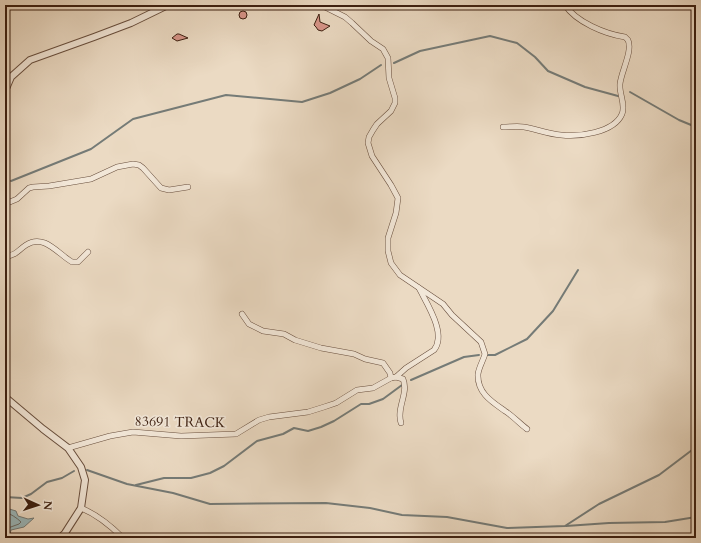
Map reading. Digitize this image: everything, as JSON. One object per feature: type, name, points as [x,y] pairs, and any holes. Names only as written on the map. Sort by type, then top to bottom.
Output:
[{"type":"street","points":[[5,91],[11,77],[30,60],[132,23],[168,5]]},
{"type":"street","points":[[321,5],[352,23],[371,41],[383,49],[388,58],[389,78],[395,98],[394,108],[373,130],[369,137],[368,143],[372,156],[398,198],[396,214],[388,238],[388,251],[391,263],[400,275],[438,299],[481,342],[485,354],[479,368],[478,375],[481,388],[490,401],[505,410],[527,428]]},
{"type":"street","points":[[503,127],[523,127],[561,135],[574,136],[598,131],[611,126],[618,121],[622,114],[623,108],[620,83],[630,48],[628,40],[625,37],[594,27],[578,19],[569,12],[565,5]]},
{"type":"street","points":[[6,204],[17,199],[32,186],[49,186],[94,179],[117,167],[133,164],[143,168],[161,188],[169,190],[188,187]]},
{"type":"street","points":[[5,188],[5,237]]},
{"type":"street","points":[[5,257],[16,254],[26,245],[37,241],[46,243],[72,262],[78,262],[88,252]]},
{"type":"street","name":"83691 TRACK","points":[[68,448],[110,436],[132,432],[174,436],[236,434],[259,420],[269,417],[308,412],[336,403],[357,390],[374,388],[393,378],[434,350],[437,346],[438,331],[436,324],[418,287]]},
{"type":"street","points":[[242,314],[250,324],[263,331],[284,334],[295,340],[321,348],[354,354],[365,359],[382,363],[393,378],[403,379],[406,385],[399,414],[401,423]]},
{"type":"street","points":[[5,397],[32,421],[68,448],[81,466],[85,480],[81,508],[66,533],[60,538]]},
{"type":"street","points":[[81,508],[94,513],[103,519],[123,538]]},
{"type":"water","points":[[5,507],[16,511],[18,516],[28,519],[34,518],[24,527],[11,530],[9,538],[6,537]]},
{"type":"building","points":[[241,11],[245,11],[247,15],[245,19],[241,19],[239,17],[239,13]]},
{"type":"building","points":[[319,14],[320,22],[330,26],[322,31],[318,30],[314,25]]},
{"type":"building","points":[[177,34],[188,38],[177,41],[172,38]]},
{"type":"waterway","points":[[394,63],[420,51],[490,36],[517,43],[535,57],[548,71],[585,87],[618,96]]},
{"type":"waterway","points":[[11,181],[91,149],[133,119],[226,95],[302,102],[330,93],[360,79],[381,65]]},
{"type":"waterway","points":[[630,92],[679,120],[696,127]]},
{"type":"waterway","points":[[487,355],[495,355],[527,339],[553,311],[578,270]]},
{"type":"waterway","points":[[411,380],[464,357],[479,355]]},
{"type":"waterway","points":[[136,485],[164,478],[191,478],[210,473],[224,466],[257,441],[283,434],[294,428],[308,431],[321,427],[334,421],[361,404],[369,404],[383,399],[402,385]]},
{"type":"waterway","points":[[87,470],[127,484],[173,493],[210,504],[326,503],[370,508],[402,515],[447,517],[507,528],[565,526],[599,504],[659,475],[696,447]]},
{"type":"waterway","points":[[5,497],[22,498],[31,494],[47,482],[62,478],[74,471]]},
{"type":"waterway","points":[[566,526],[609,523],[665,522],[696,517]]}]
